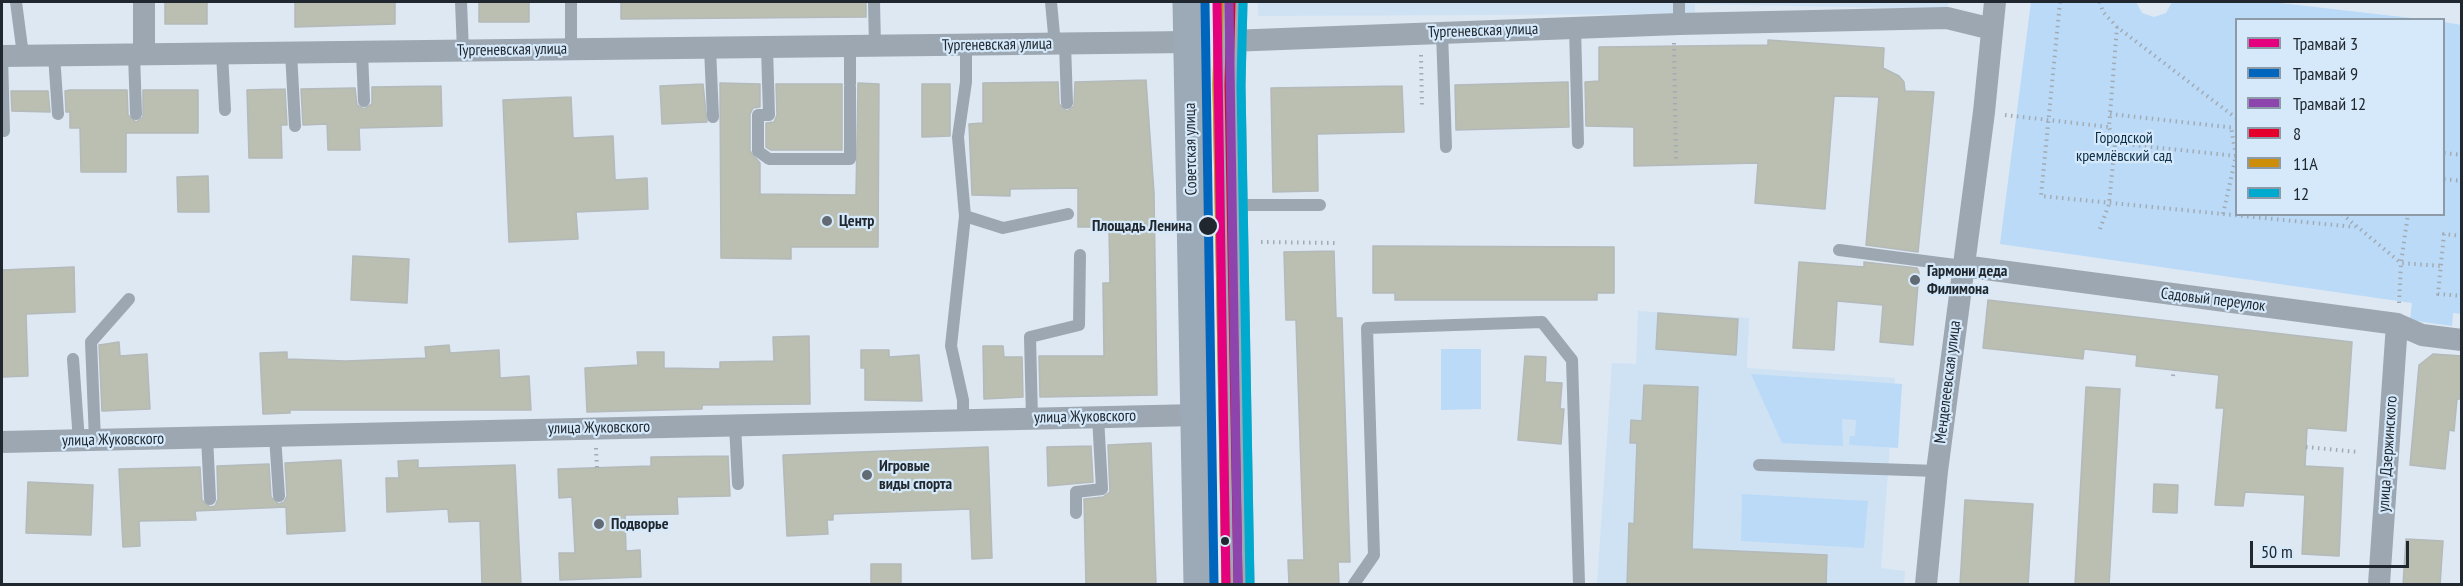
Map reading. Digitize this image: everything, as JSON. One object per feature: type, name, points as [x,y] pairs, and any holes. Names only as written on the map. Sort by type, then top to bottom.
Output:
[{"type":"main road","name":"Советская улица","points":[[1189,2],[1200,585]]},
{"type":"main road","points":[[1231,2],[1229,40],[1238,585]]},
{"type":"main road","name":"Тургеневская улица","points":[[1189,42],[1229,40]]},
{"type":"street","points":[[139,54],[144,2]]},
{"type":"street","name":"Менделеевская улица","points":[[1926,585],[1937,471],[1984,112],[1995,2]]},
{"type":"street","name":"Тургеневская улица","points":[[1229,40],[1677,22],[1947,18],[1992,29]]},
{"type":"street","name":"Тургеневская улица","points":[[9,55],[1189,42]]},
{"type":"street","name":"Садовый переулок","points":[[1963,266],[2397,324],[2422,335],[2462,340]]},
{"type":"street","name":"улица Дзержинского","points":[[2379,585],[2397,324]]},
{"type":"street","name":"улица Жуковского","points":[[2,442],[1197,415]]},
{"type":"lane","points":[[4,131],[9,55],[16,2]]},
{"type":"lane","points":[[461,2],[463,51]]},
{"type":"lane","points":[[571,2],[571,50]]},
{"type":"lane","points":[[874,2],[875,46]]},
{"type":"lane","points":[[1051,2],[1060,44],[1067,103]]},
{"type":"lane","points":[[1575,27],[1578,142]]},
{"type":"lane","points":[[1442,32],[1446,147]]},
{"type":"lane","points":[[963,420],[963,400],[951,346],[965,216],[958,137],[966,82],[966,46]]},
{"type":"lane","points":[[767,48],[769,115],[758,115],[758,151],[769,159],[850,159],[850,47]]},
{"type":"lane","points":[[710,48],[713,117]]},
{"type":"lane","points":[[291,52],[295,126]]},
{"type":"lane","points":[[362,52],[364,101]]},
{"type":"lane","points":[[222,53],[225,110]]},
{"type":"lane","points":[[136,114],[139,54]]},
{"type":"lane","points":[[54,55],[58,114]]},
{"type":"lane","points":[[1231,205],[1320,205]]},
{"type":"lane","points":[[965,216],[1002,228],[1068,214]]},
{"type":"lane","points":[[1839,250],[1963,266]]},
{"type":"lane","points":[[1032,418],[1030,337],[1079,325],[1080,255]]},
{"type":"lane","points":[[87,440],[91,342],[129,299]]},
{"type":"lane","points":[[1354,585],[1374,555],[1367,328],[1542,322],[1572,360],[1579,585]]},
{"type":"lane","points":[[73,359],[87,440]]},
{"type":"lane","points":[[1076,513],[1076,492],[1102,489],[1098,417]]},
{"type":"lane","points":[[735,425],[738,484]]},
{"type":"lane","points":[[275,436],[279,496]]},
{"type":"lane","points":[[207,437],[210,499]]},
{"type":"lane","points":[[1759,465],[1937,471]]},
{"type":"path","points":[[2060,2],[2041,196],[2235,215]]},
{"type":"path","points":[[2100,2],[2103,12],[2117,27],[2235,117]]},
{"type":"path","points":[[1676,160],[1677,22]]},
{"type":"path","points":[[2100,229],[2109,204],[2115,143],[2109,127],[2117,27]]},
{"type":"path","points":[[1421,48],[1422,108]]},
{"type":"path","points":[[1996,114],[2109,127]]},
{"type":"path","points":[[2110,114],[2234,128]]},
{"type":"path","points":[[2115,143],[2235,156]]},
{"type":"path","points":[[2445,153],[2462,155]]},
{"type":"path","points":[[2223,214],[2235,160]]},
{"type":"path","points":[[2445,179],[2462,181]]},
{"type":"path","points":[[2243,216],[2355,227]]},
{"type":"path","points":[[2344,216],[2401,263],[2440,266]]},
{"type":"path","points":[[2397,324],[2401,263],[2408,216]]},
{"type":"path","points":[[2462,236],[2444,234],[2438,294],[2462,296]]},
{"type":"path","points":[[1261,242],[1338,243]]},
{"type":"path","points":[[2173,376],[2174,370]]},
{"type":"path","points":[[2306,447],[2358,452]]},
{"type":"shaded area","points":[[1258,2],[1948,2],[1948,9],[1695,4],[1695,14],[1258,16]]},
{"type":"shaded area","points":[[1638,311],[1749,318],[1747,368],[1895,378],[1881,568],[1905,571],[1904,584],[1597,584],[1612,363],[1636,364]]},
{"type":"green space","name":"Городской кремлёвский сад","points":[[2031,2],[2136,2],[2142,13],[2154,17],[2166,13],[2172,2],[2271,2],[2411,18],[2235,18],[2235,216],[2445,216],[2445,22],[2461,25],[2462,314],[2453,313],[2452,326],[2410,320],[2412,303],[2000,244]]},
{"type":"green space","points":[[1441,349],[1481,349],[1481,409],[1441,410]]},
{"type":"green space","points":[[1751,374],[1902,384],[1898,448],[1849,445],[1850,436],[1855,436],[1856,420],[1842,419],[1843,446],[1782,443]]},
{"type":"green space","points":[[1742,494],[1868,501],[1864,548],[1741,541]]},
{"type":"building","points":[[165,2],[207,2],[207,24],[165,24]]},
{"type":"building","points":[[295,2],[395,2],[395,24],[295,27]]},
{"type":"building","points":[[479,2],[529,2],[529,22],[479,22]]},
{"type":"building","points":[[621,2],[866,2],[866,17],[621,19]]},
{"type":"building","points":[[1768,40],[1884,48],[1883,68],[1899,76],[1904,82],[1905,91],[1934,92],[1918,252],[1866,245],[1879,97],[1834,96],[1825,209],[1755,203],[1758,163],[1634,166],[1634,127],[1586,126],[1585,82],[1599,81],[1599,47],[1768,45]]},
{"type":"building","points":[[1146,80],[1154,193],[1157,395],[1040,397],[1039,356],[1104,356],[1103,283],[1110,283],[1109,227],[1078,227],[1078,188],[1010,189],[1010,196],[972,195],[969,124],[983,123],[983,83],[1058,82],[1059,104],[1067,111],[1074,106],[1075,82]]},
{"type":"building","points":[[1568,82],[1569,127],[1456,130],[1455,85]]},
{"type":"building","points":[[720,83],[760,84],[760,107],[753,108],[750,114],[750,151],[760,163],[760,194],[856,195],[858,83],[879,84],[878,247],[791,247],[791,259],[721,258]]},
{"type":"building","points":[[703,84],[707,122],[662,124],[660,86]]},
{"type":"building","points":[[776,84],[842,84],[842,150],[771,150],[766,147],[766,123],[774,122],[777,115]]},
{"type":"building","points":[[922,84],[950,84],[950,136],[922,137]]},
{"type":"building","points":[[441,86],[442,126],[359,128],[360,150],[328,150],[327,124],[303,125],[301,89],[355,88],[357,105],[364,109],[372,104],[372,87]]},
{"type":"building","points":[[1402,86],[1404,132],[1317,134],[1318,191],[1273,192],[1271,88]]},
{"type":"building","points":[[285,89],[287,125],[281,125],[282,158],[249,158],[247,90]]},
{"type":"building","points":[[127,90],[128,115],[136,122],[143,117],[143,90],[198,90],[198,133],[126,133],[126,172],[81,172],[80,128],[70,128],[70,112],[66,112],[65,91]]},
{"type":"building","points":[[11,91],[48,91],[50,112],[12,111]]},
{"type":"building","points":[[571,97],[573,138],[613,136],[615,180],[647,178],[648,209],[576,212],[578,239],[509,242],[503,100]]},
{"type":"building","points":[[208,176],[209,212],[178,212],[177,177]]},
{"type":"building","points":[[1373,246],[1614,247],[1614,293],[1597,293],[1597,300],[1395,300],[1395,293],[1373,293]]},
{"type":"building","points":[[1334,251],[1336,318],[1342,318],[1350,562],[1338,562],[1339,585],[1289,585],[1288,560],[1304,560],[1296,320],[1286,320],[1284,252]]},
{"type":"building","points":[[353,256],[409,259],[407,303],[351,300]]},
{"type":"building","points":[[1799,262],[1864,267],[1864,262],[1917,268],[1919,272],[1913,345],[1880,342],[1883,305],[1837,301],[1834,350],[1793,348]]},
{"type":"building","points":[[74,267],[75,312],[26,314],[28,376],[2,377],[2,270]]},
{"type":"building","points":[[1988,300],[2352,342],[2346,431],[2307,428],[2305,466],[2343,468],[2339,556],[2302,554],[2305,495],[2245,492],[2243,506],[2215,505],[2224,408],[2216,408],[2219,375],[2136,366],[2137,355],[2084,349],[2083,359],[1983,348]]},
{"type":"building","points":[[1658,313],[1738,319],[1736,355],[1656,349]]},
{"type":"building","points":[[809,336],[810,404],[702,405],[702,409],[587,412],[585,368],[638,365],[637,352],[664,352],[664,368],[720,369],[720,362],[774,361],[773,337]]},
{"type":"building","points":[[119,342],[120,356],[147,354],[150,409],[102,411],[99,345]]},
{"type":"building","points":[[449,345],[450,353],[499,350],[500,378],[529,376],[531,410],[290,410],[290,413],[263,414],[260,353],[287,352],[287,359],[346,361],[426,358],[425,347]]},
{"type":"building","points":[[983,346],[1003,346],[1004,357],[1022,357],[1023,397],[984,399]]},
{"type":"building","points":[[861,350],[889,350],[889,357],[919,355],[922,401],[865,400],[865,368],[861,368]]},
{"type":"building","points":[[2433,354],[2462,356],[2462,399],[2457,399],[2454,431],[2449,430],[2445,469],[2410,465],[2419,365]]},
{"type":"building","points":[[1525,356],[1546,357],[1545,382],[1562,383],[1560,409],[1564,409],[1561,444],[1518,440]]},
{"type":"building","points":[[1644,385],[1698,387],[1692,549],[1827,555],[1826,585],[1627,585],[1629,523],[1634,524],[1637,443],[1630,443],[1631,420],[1642,421]]},
{"type":"building","points":[[2086,387],[2120,389],[2109,585],[2075,585]]},
{"type":"building","points":[[1151,443],[1156,585],[1086,585],[1084,499],[1103,497],[1110,492],[1108,445]]},
{"type":"building","points":[[1091,446],[1093,482],[1048,486],[1047,447]]},
{"type":"building","points":[[988,447],[992,558],[972,559],[970,509],[833,514],[833,520],[827,520],[828,534],[787,536],[783,455]]},
{"type":"building","name":"Подворье","points":[[728,456],[730,496],[677,497],[678,514],[625,515],[626,551],[640,550],[641,577],[560,580],[559,553],[575,553],[572,497],[559,498],[558,469],[651,466],[651,457]]},
{"type":"building","points":[[341,460],[345,531],[287,534],[286,507],[195,511],[196,520],[139,521],[140,546],[123,547],[119,469],[200,467],[202,500],[210,507],[215,506],[218,499],[217,466],[269,464],[271,497],[279,504],[284,502],[287,496],[285,463]]},
{"type":"building","points":[[418,460],[418,468],[515,465],[521,585],[482,585],[480,521],[449,522],[448,509],[387,512],[386,478],[399,478],[398,461]]},
{"type":"building","points":[[28,482],[93,485],[91,535],[26,533]]},
{"type":"building","points":[[2154,484],[2178,485],[2177,513],[2153,512]]},
{"type":"building","points":[[1965,500],[2033,504],[2028,585],[1960,585]]},
{"type":"building","points":[[2406,539],[2443,541],[2440,585],[2403,585]]},
{"type":"building","points":[[871,564],[901,564],[901,585],[871,585]]},
{"type":"tram line","name":"9","points":[[1205,2],[1214,584]]},
{"type":"tram line","name":"3","points":[[1217,2],[1226,584]]},
{"type":"tram line","name":"12","points":[[1229,2],[1238,584]]},
{"type":"transit line","name":"11А","points":[[1219,2],[1217,85],[1226,584]]},
{"type":"transit line","name":"8","points":[[1231,2],[1229,85],[1238,584]]},
{"type":"transit line","name":"12","points":[[1243,2],[1241,85],[1250,584]]},
{"type":"place","name":"Центр","points":[[827,221]]},
{"type":"place","name":"Площадь Ленина","points":[[1208,226]]},
{"type":"place","name":"Гармони деда Филимона","points":[[1915,280]]},
{"type":"place","name":"Игровые виды спорта","points":[[867,475]]},
{"type":"place","name":"Подворье","points":[[599,524]]}]
